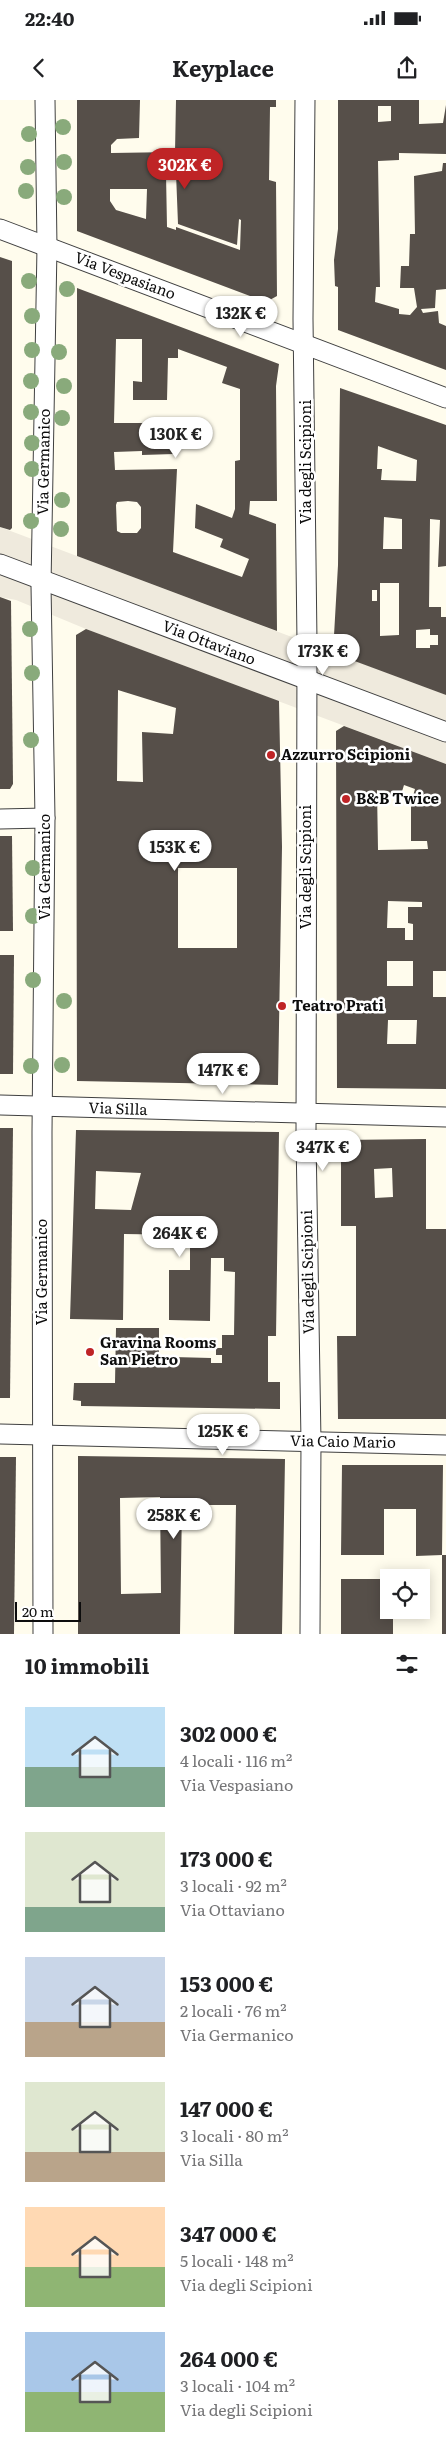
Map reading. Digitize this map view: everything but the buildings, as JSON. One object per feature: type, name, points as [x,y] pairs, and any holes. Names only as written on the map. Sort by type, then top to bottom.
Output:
[{"type":"street","name":"Via Germanico","points":[[43,1634],[43,1106],[46,818],[41,580],[47,247],[44,100]]},
{"type":"street","name":"Via degli Scipioni","points":[[305,100],[306,1114],[311,1441],[310,1634]]},
{"type":"street","name":"Via Vespasiano","points":[[0,229],[446,398]]},
{"type":"street","name":"Via Ottaviano","points":[[0,564],[446,732]]},
{"type":"street","points":[[0,819],[46,818]]},
{"type":"street","name":"Via Silla","points":[[0,1105],[446,1117]]},
{"type":"street","name":"Via Caio Mario","points":[[0,1434],[446,1445]]},
{"type":"shaded area","points":[[0,527],[446,695],[446,764],[86,629],[16,600],[0,597]]},
{"type":"place","name":"Azzurro Scipioni","points":[[271,755]]},
{"type":"place","name":"B&B Twice","points":[[346,799]]},
{"type":"place","name":"Teatro Prati","points":[[282,1006]]},
{"type":"place","name":"Gravina Rooms San Pietro","points":[[90,1352]]}]
